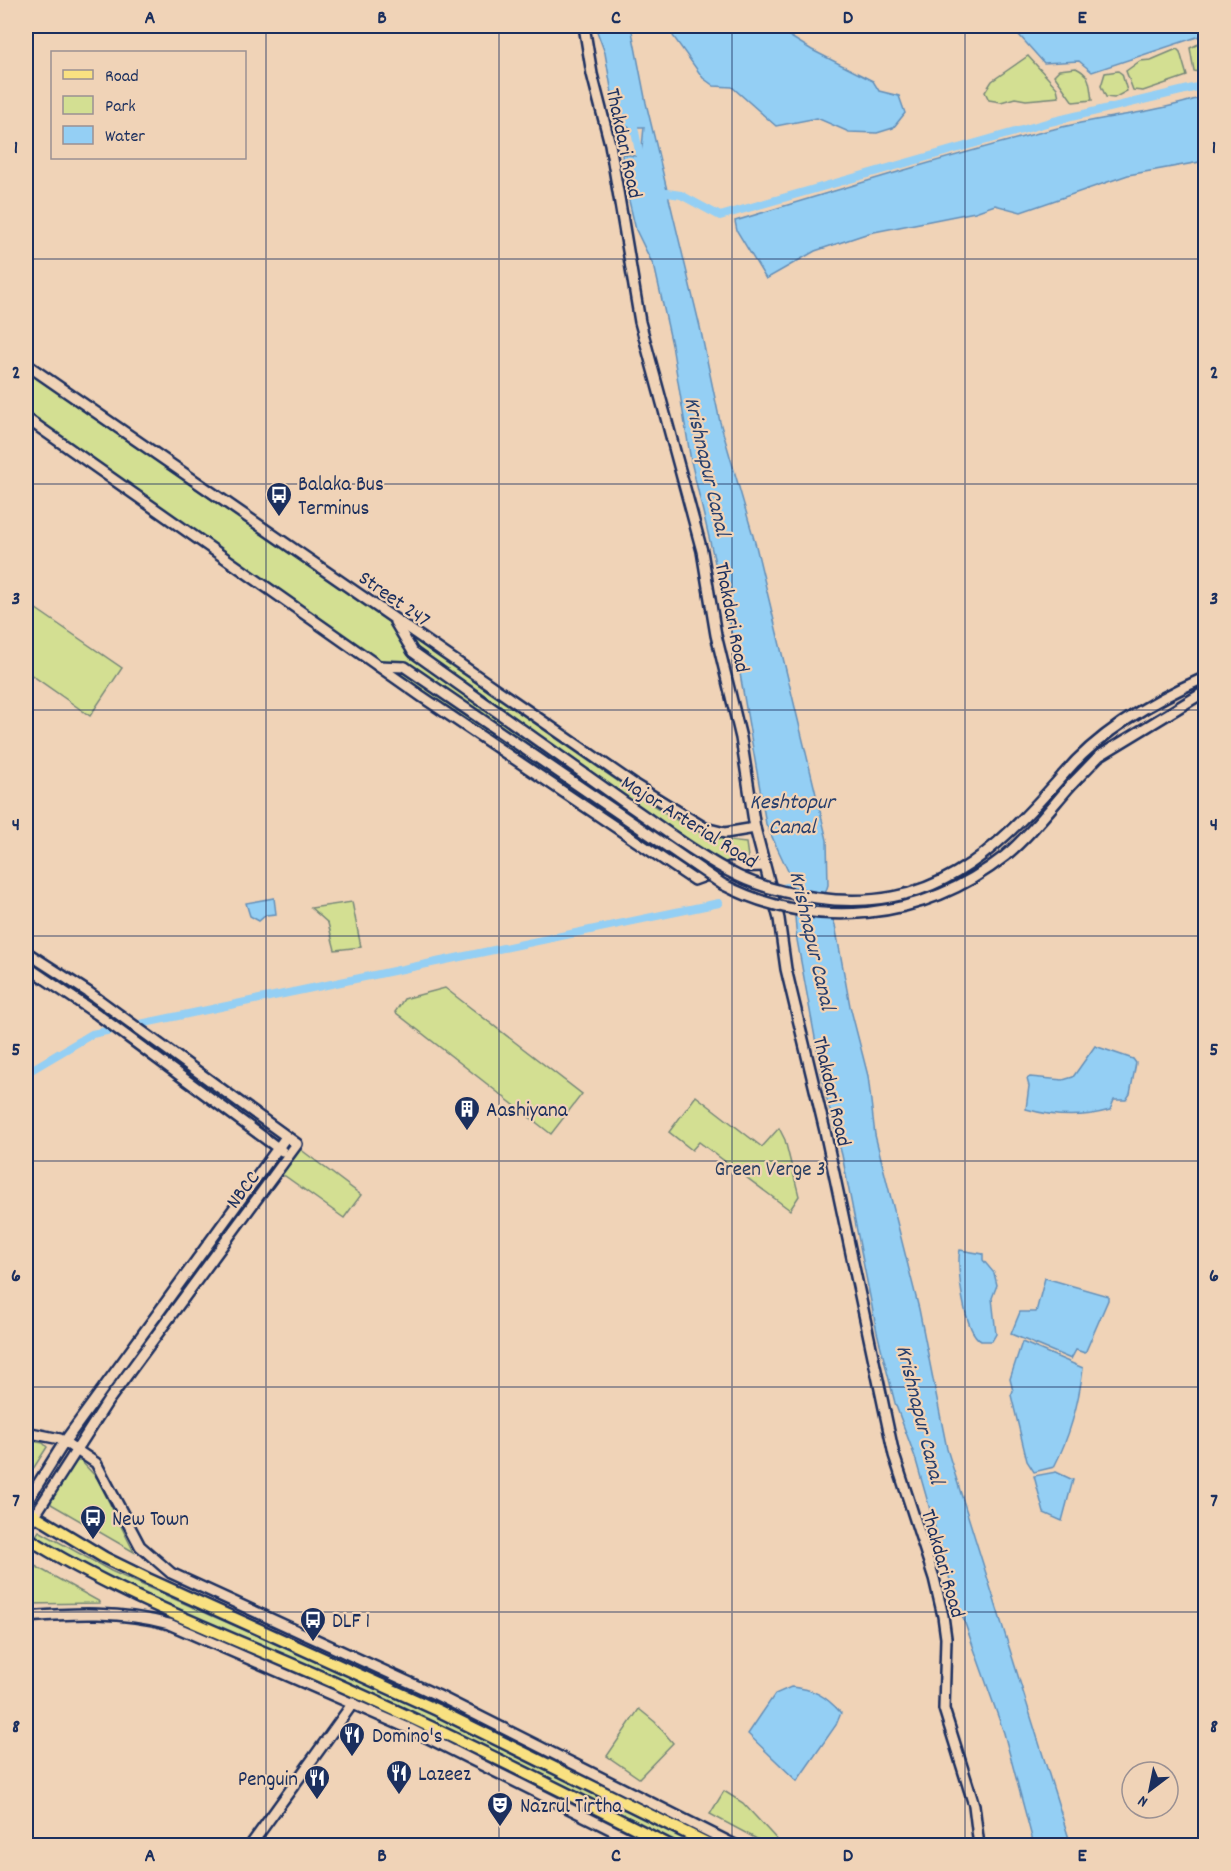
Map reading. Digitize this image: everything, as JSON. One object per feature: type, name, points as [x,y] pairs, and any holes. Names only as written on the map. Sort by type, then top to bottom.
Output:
[{"type":"main road","points":[[30,1513],[148,1579],[438,1710],[713,1845]]},
{"type":"main road","points":[[26,1537],[133,1596],[403,1714],[671,1845]]},
{"type":"street","name":"Thakdari Road","points":[[584,26],[603,125],[610,144],[638,312],[702,551],[716,635],[741,738],[755,828],[779,919],[786,969],[825,1131],[894,1455],[934,1578],[946,1638],[944,1709],[973,1801],[979,1845]]},
{"type":"street","name":"Street 247","points":[[26,364],[635,785],[705,828],[725,833],[755,828]]},
{"type":"street","points":[[26,418],[377,666],[694,880],[730,867],[764,866]]},
{"type":"street","name":"Major Arterial Road","points":[[392,618],[413,652],[521,730],[715,863],[754,883],[792,894],[836,901],[874,900],[935,885],[992,849],[1085,751],[1116,726],[1206,677]]},
{"type":"street","name":"Major Arterial Road","points":[[377,666],[405,667],[722,884],[754,899],[786,909],[821,914],[894,911],[944,894],[975,877],[1005,856],[1099,756],[1206,692]]},
{"type":"street","points":[[26,952],[109,1008],[124,1020],[136,1036],[289,1156],[297,1144],[136,1036],[115,1027],[26,966]]},
{"type":"street","points":[[115,1027],[124,1020]]},
{"type":"street","points":[[26,1503],[65,1441],[286,1137]]},
{"type":"street","name":"NBCC","points":[[26,1529],[30,1513],[108,1401],[289,1156]]},
{"type":"street","points":[[26,1431],[65,1441],[96,1463],[140,1546],[171,1573],[437,1695],[737,1845]]},
{"type":"street","points":[[26,1617],[104,1614],[150,1619],[185,1630],[352,1703],[481,1763],[644,1845]]},
{"type":"street","points":[[250,1845],[352,1703]]},
{"type":"green space","points":[[1205,41],[1205,74],[1194,71],[1190,48]]},
{"type":"green space","points":[[1177,49],[1187,76],[1143,91],[1133,90],[1126,71],[1140,61],[1151,60]]},
{"type":"green space","points":[[1028,56],[1057,88],[1059,97],[1026,100],[1015,98],[1001,102],[989,100],[985,92],[992,81]]},
{"type":"green space","points":[[1076,68],[1087,77],[1092,100],[1073,102],[1054,75],[1059,70]]},
{"type":"green space","points":[[1118,71],[1122,74],[1127,91],[1114,98],[1106,97],[1101,86],[1105,73]]},
{"type":"green space","points":[[26,371],[659,809],[700,832],[729,841],[746,843],[748,857],[715,864],[680,863],[519,758],[26,412]]},
{"type":"green space","points":[[26,602],[122,668],[90,716],[26,671]]},
{"type":"green space","points":[[352,902],[361,947],[335,950],[328,923],[311,908]]},
{"type":"green space","points":[[445,988],[582,1094],[551,1134],[395,1012],[404,999]]},
{"type":"green space","name":"Green Verge 3","points":[[696,1096],[762,1147],[779,1128],[785,1140],[799,1196],[790,1210],[699,1142],[692,1150],[669,1132]]},
{"type":"green space","points":[[296,1146],[361,1195],[344,1218],[285,1176],[279,1176]]},
{"type":"green space","points":[[26,1440],[43,1443],[47,1447],[26,1480]]},
{"type":"green space","points":[[76,1461],[81,1461],[97,1478],[134,1552],[51,1504],[52,1495]]},
{"type":"green space","points":[[39,1531],[111,1571],[460,1726],[701,1845],[681,1845],[183,1614],[69,1558],[35,1537]]},
{"type":"green space","points":[[26,1561],[100,1602],[100,1603],[26,1604]]},
{"type":"green space","points":[[639,1709],[655,1722],[673,1743],[639,1778],[607,1756]]},
{"type":"green space","points":[[724,1791],[743,1803],[782,1845],[768,1845],[710,1814]]},
{"type":"water","name":"Keshtopur Canal","points":[[595,26],[631,26],[646,103],[700,327],[720,422],[756,546],[827,840],[828,885],[824,897],[835,925],[850,1006],[868,1076],[875,1135],[919,1309],[947,1449],[1071,1845],[1034,1845],[1004,1733],[952,1587],[915,1457],[895,1403],[877,1332],[842,1155],[825,1092],[797,940],[794,905],[796,888],[766,824],[737,656],[691,461],[672,345],[655,269],[636,230],[625,184],[622,154],[641,157],[644,127],[627,127],[619,134],[605,53]]},
{"type":"water","points":[[669,26],[773,26],[812,50],[873,81],[879,91],[899,96],[905,113],[893,128],[877,133],[849,132],[817,118],[776,126],[732,87],[714,86],[703,78],[673,36]]},
{"type":"water","points":[[1011,26],[1205,26],[1206,34],[1092,72],[1079,61],[1044,63]]},
{"type":"water","points":[[1205,96],[1205,161],[1128,175],[1021,212],[995,205],[975,212],[869,233],[815,251],[766,279],[737,231],[735,221],[934,162],[1054,129],[1187,102]]},
{"type":"water","points":[[274,898],[276,914],[266,915],[259,921],[250,916],[246,903]]},
{"type":"water","points":[[1095,1046],[1133,1059],[1136,1063],[1130,1094],[1126,1100],[1114,1100],[1110,1110],[1078,1115],[1047,1114],[1026,1109],[1029,1086],[1027,1079],[1030,1077],[1063,1080],[1073,1077]]},
{"type":"water","points":[[960,1250],[983,1254],[983,1260],[994,1273],[997,1285],[992,1298],[996,1334],[992,1341],[981,1341],[970,1325],[960,1284]]},
{"type":"water","points":[[1045,1278],[1108,1296],[1085,1353],[1076,1350],[1071,1359],[1011,1334],[1020,1312],[1036,1312]]},
{"type":"water","points":[[1022,1342],[1083,1368],[1073,1419],[1060,1455],[1054,1467],[1034,1472],[1027,1461],[1011,1395],[1013,1391],[1010,1379]]},
{"type":"water","points":[[1056,1472],[1073,1480],[1062,1521],[1044,1513],[1034,1476]]},
{"type":"water","points":[[791,1687],[819,1694],[841,1713],[836,1725],[797,1781],[748,1734],[775,1694]]},
{"type":"waterway","points":[[667,193],[681,195],[720,216],[1050,122],[1206,85]]},
{"type":"waterway","name":"Krishnapur Canal","points":[[632,117],[642,166]]},
{"type":"waterway","points":[[779,889],[801,884]]},
{"type":"waterway","points":[[26,1073],[92,1034],[719,903]]},
{"type":"place","name":"Balaka Bus Terminus","points":[[279,518]]},
{"type":"place","name":"Aashiyana","points":[[467,1132]]},
{"type":"place","name":"New Town","points":[[93,1541]]},
{"type":"place","name":"DLF 1","points":[[313,1643]]},
{"type":"place","name":"Domino's","points":[[352,1758]]},
{"type":"place","name":"Lazeez","points":[[399,1796]]},
{"type":"place","name":"Penguin","points":[[317,1801]]},
{"type":"place","name":"Nazrul Tirtha","points":[[500,1828]]}]
